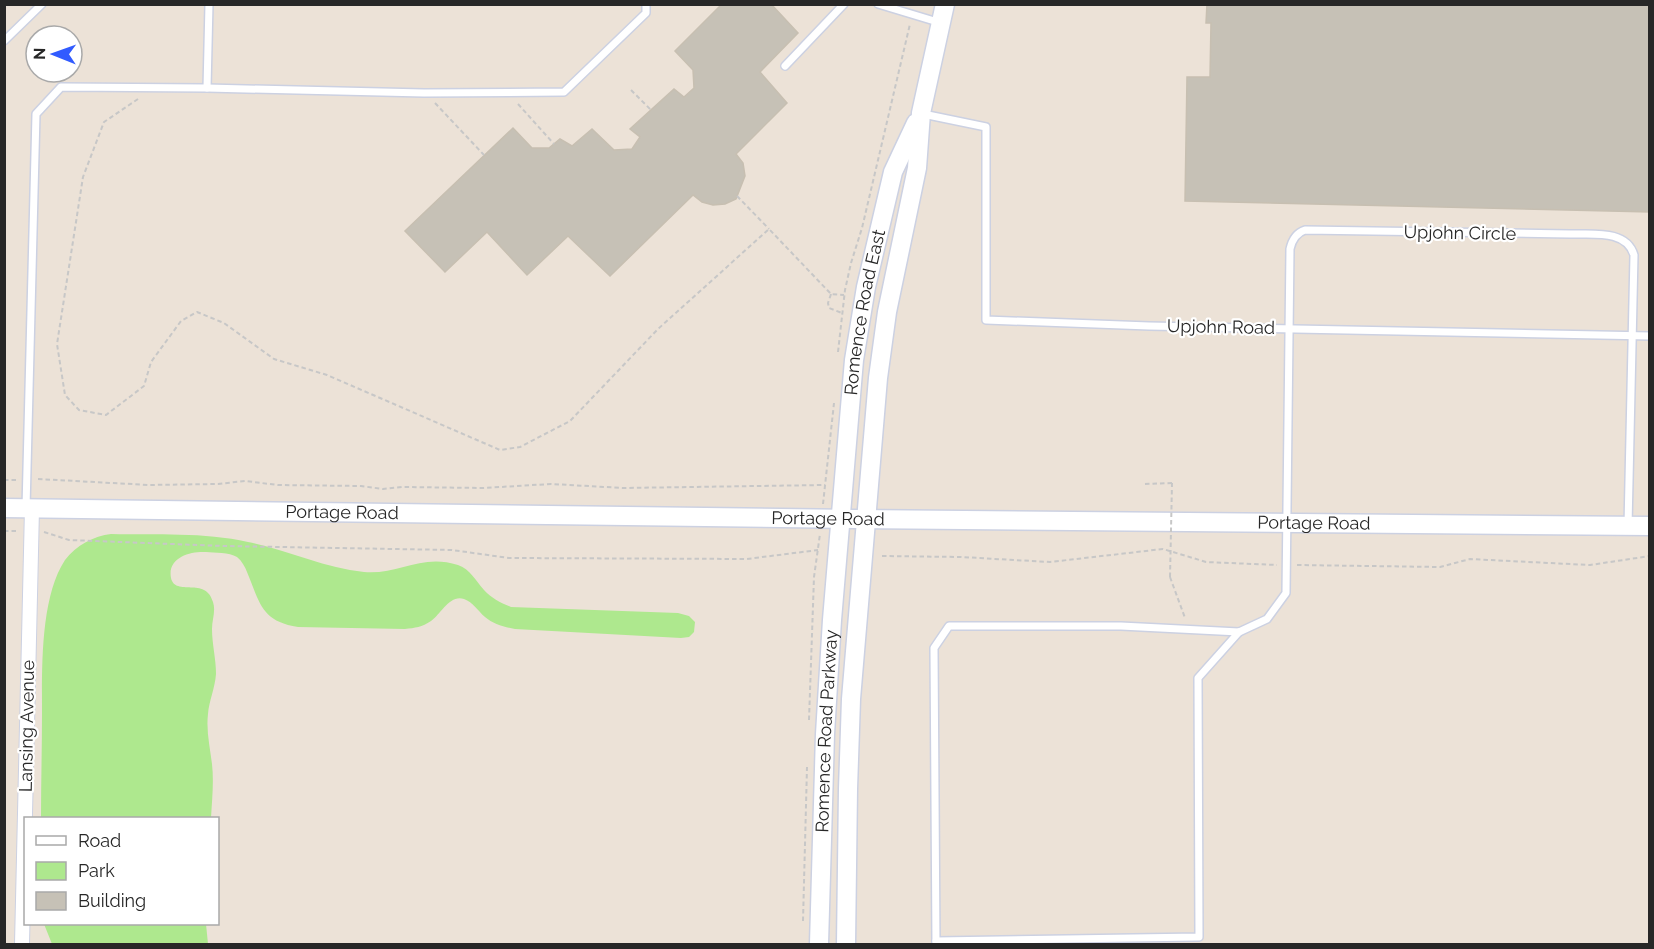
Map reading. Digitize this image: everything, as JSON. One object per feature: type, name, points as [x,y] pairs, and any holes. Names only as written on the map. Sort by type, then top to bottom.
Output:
[{"type":"street","name":"Romence Road East","points":[[866,519],[881,350],[917,168],[921,113],[945,4]]},
{"type":"street","name":"Romence Road East","points":[[842,518],[854,360],[866,286],[893,172],[921,113]]},
{"type":"street","name":"Portage Road","points":[[4,508],[1650,526]]},
{"type":"street","name":"Lansing Avenue","points":[[25,817],[31,531],[29,508]]},
{"type":"street","name":"Romence Road Parkway","points":[[819,945],[825,734],[832,620],[842,518]]},
{"type":"street","name":"Romence Road Parkway","points":[[846,945],[849,743],[866,519]]},
{"type":"street","name":"Lansing Avenue","points":[[22,945],[24,853]]},
{"type":"lane","points":[[4,41],[42,4]]},
{"type":"lane","points":[[207,88],[209,4]]},
{"type":"lane","points":[[29,508],[27,480],[36,114],[61,87],[424,93],[564,92],[646,13],[646,4]]},
{"type":"lane","points":[[785,66],[844,4]]},
{"type":"lane","points":[[878,4],[941,23]]},
{"type":"lane","name":"Upjohn Road","points":[[921,113],[986,127],[986,320],[1149,326],[1650,336]]},
{"type":"lane","name":"Upjohn Circle","points":[[1239,632],[1266,619],[1286,593],[1290,249],[1294,237],[1300,231],[1570,234],[1618,237],[1632,248],[1634,255],[1628,526]]},
{"type":"lane","points":[[949,626],[1121,626],[1239,632],[1198,678],[1199,937],[936,943],[934,648],[949,626]]},
{"type":"path","points":[[631,90],[651,110]]},
{"type":"path","points":[[138,99],[104,122],[83,177],[57,344],[65,395],[79,410],[106,415],[144,386],[151,362],[181,321],[197,312],[224,323],[274,358],[327,375],[501,450],[520,447],[570,421],[658,329],[769,229]]},
{"type":"path","points":[[435,103],[484,155]]},
{"type":"path","points":[[518,104],[554,144]]},
{"type":"path","points":[[737,196],[831,294],[844,295]]},
{"type":"path","points":[[831,294],[829,308],[842,313]]},
{"type":"path","points":[[4,480],[45,478],[149,485],[218,484],[245,481],[278,485],[361,486],[383,489],[402,487],[483,488],[551,484],[624,488],[825,485]]},
{"type":"path","points":[[1145,484],[1172,483],[1170,577],[1188,630]]},
{"type":"path","points":[[4,531],[31,531],[69,540],[223,546],[452,550],[509,558],[747,559],[818,550]]},
{"type":"path","points":[[882,556],[961,557],[1050,562],[1164,549],[1206,562],[1440,567],[1470,559],[1590,565],[1650,556]]},
{"type":"green space","points":[[111,534],[180,535],[231,539],[263,545],[334,567],[364,572],[376,572],[433,561],[445,562],[458,565],[466,570],[490,595],[511,607],[678,613],[689,616],[695,622],[694,632],[689,637],[681,638],[515,629],[492,622],[470,602],[459,598],[450,602],[431,621],[415,628],[298,627],[276,620],[269,615],[259,601],[242,562],[234,555],[206,552],[187,554],[176,560],[171,571],[171,578],[178,586],[204,590],[209,594],[214,605],[212,635],[216,674],[208,720],[213,778],[211,817],[41,817],[43,655],[51,594],[57,576],[69,555],[86,542]]},
{"type":"green space","points":[[44,925],[206,925],[208,944],[52,944]]},
{"type":"building","points":[[722,4],[771,4],[798,33],[760,72],[787,103],[736,154],[743,163],[745,176],[736,199],[725,204],[713,205],[702,202],[693,195],[610,276],[568,236],[527,275],[487,232],[445,272],[405,231],[513,128],[532,148],[549,148],[560,139],[572,146],[592,129],[614,150],[632,149],[640,137],[630,129],[674,89],[684,97],[694,88],[693,70],[675,51]]},
{"type":"building","points":[[1207,4],[1650,4],[1650,212],[1185,201],[1187,77],[1210,77],[1211,23],[1206,23]]}]
